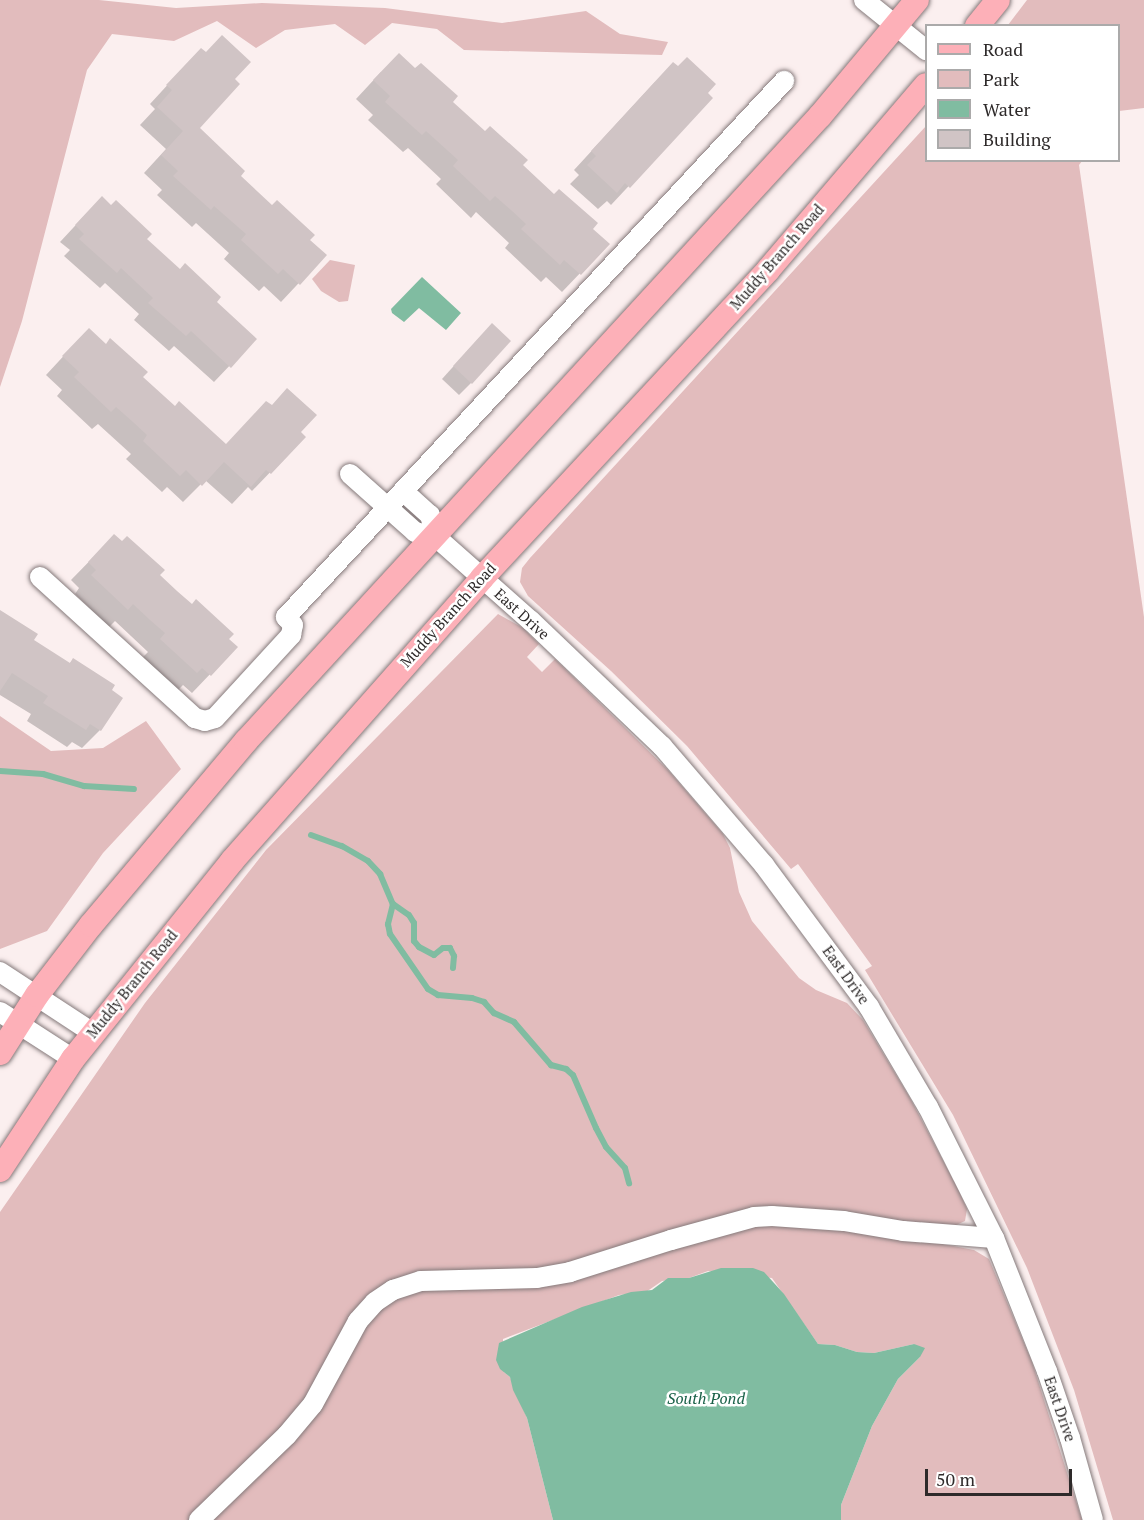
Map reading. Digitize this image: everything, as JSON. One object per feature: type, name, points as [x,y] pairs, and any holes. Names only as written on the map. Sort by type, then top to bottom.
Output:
[{"type":"main road","points":[[0,1053],[9,1017],[37,995],[91,925],[246,741],[436,537],[820,116],[897,27],[917,0]]},
{"type":"main road","points":[[979,24],[998,0]]},
{"type":"main road","name":"Muddy Branch Road","points":[[0,1170],[73,1059],[232,861],[482,578],[768,270],[925,87]]},
{"type":"street","points":[[864,0],[925,48]]},
{"type":"street","points":[[40,577],[195,718],[210,721],[291,635],[293,625],[286,617],[784,81]]},
{"type":"street","points":[[350,474],[415,532],[436,537],[430,516],[403,491]]},
{"type":"street","name":"East Drive","points":[[436,537],[605,690],[662,746],[764,865],[869,1007],[928,1107],[994,1238],[1047,1371],[1070,1438],[1093,1520]]},
{"type":"street","points":[[0,972],[93,1033]]},
{"type":"street","points":[[9,1017],[73,1059]]},
{"type":"street","points":[[199,1520],[294,1427],[313,1404],[358,1321],[375,1302],[393,1290],[421,1281],[518,1279],[570,1272],[754,1217],[844,1221],[903,1231],[994,1238]]},
{"type":"green space","points":[[0,0],[99,0],[176,8],[262,3],[385,8],[502,23],[586,11],[620,34],[668,42],[662,55],[464,50],[437,29],[392,23],[365,45],[335,24],[285,30],[256,48],[217,21],[174,41],[112,34],[87,70],[22,321],[0,387]]},
{"type":"green space","points":[[1027,0],[1144,0],[1144,108],[1120,111],[1120,24],[1009,24]]},
{"type":"green space","points":[[925,127],[925,162],[1081,162],[1079,165],[1144,617],[1144,1520],[1113,1520],[1074,1390],[1027,1268],[953,1115],[865,970],[872,966],[798,864],[791,869],[687,746],[611,671],[528,596],[520,582],[522,568]]},
{"type":"green space","points":[[330,260],[355,265],[348,301],[339,302],[321,291],[312,279]]},
{"type":"green space","points":[[498,614],[523,628],[539,644],[527,657],[542,672],[555,659],[668,770],[723,834],[730,848],[739,892],[752,921],[799,978],[816,990],[847,1003],[863,1020],[910,1098],[959,1191],[967,1209],[965,1221],[952,1227],[800,1210],[553,1269],[399,1281],[307,1401],[192,1520],[0,1520],[0,1212],[145,1003],[266,850]]},
{"type":"green space","points":[[0,716],[51,751],[103,748],[146,721],[181,769],[103,853],[47,931],[0,949]]},
{"type":"green space","points":[[765,1222],[907,1237],[974,1250],[989,1259],[1032,1362],[1082,1520],[841,1520],[841,1505],[872,1426],[898,1379],[920,1357],[914,1344],[874,1353],[818,1344],[772,1278],[708,1271],[689,1278],[662,1281],[646,1292],[619,1295],[503,1339],[504,1372],[510,1377],[527,1418],[553,1520],[205,1520],[234,1492],[375,1309],[412,1289],[480,1286]]},
{"type":"water","points":[[422,277],[461,313],[446,330],[419,308],[404,322],[392,313],[391,309]]},
{"type":"water","name":"South Pond","points":[[721,1268],[753,1268],[764,1272],[784,1294],[818,1344],[874,1353],[914,1344],[925,1348],[920,1357],[898,1379],[872,1426],[841,1505],[841,1520],[553,1520],[527,1418],[513,1390],[510,1377],[500,1369],[496,1360],[499,1343],[582,1307],[631,1292],[652,1290],[668,1278],[689,1278]]},
{"type":"building","points":[[222,35],[251,62],[235,79],[240,84],[200,128],[245,171],[241,176],[272,205],[277,200],[315,235],[310,240],[327,255],[300,285],[283,269],[278,274],[241,240],[246,234],[214,206],[211,210],[173,176],[178,171],[161,155],[183,131],[157,107],[172,90],[166,85],[201,48],[206,52]]},
{"type":"building","points":[[399,53],[415,68],[421,63],[458,96],[453,102],[485,131],[490,126],[528,160],[523,165],[554,194],[559,189],[598,223],[593,229],[610,244],[581,275],[564,260],[560,265],[521,229],[526,224],[511,210],[495,196],[490,201],[453,166],[458,160],[426,131],[422,135],[385,102],[390,96],[373,80]]},
{"type":"building","points":[[687,57],[716,84],[708,93],[713,98],[630,188],[625,183],[617,193],[587,165],[596,156],[591,151],[673,62],[678,66]]},
{"type":"building","points":[[102,196],[111,205],[116,200],[152,234],[147,239],[180,269],[185,263],[221,297],[217,302],[257,339],[231,368],[191,331],[186,336],[148,303],[153,298],[121,268],[117,273],[79,239],[84,234],[75,225]]},
{"type":"building","points":[[492,323],[511,341],[472,384],[453,366]]},
{"type":"building","points":[[89,328],[106,344],[110,338],[148,372],[143,377],[175,406],[179,401],[226,444],[266,401],[272,405],[287,388],[317,415],[301,432],[306,437],[271,474],[266,470],[251,487],[224,462],[202,486],[186,470],[180,476],[143,441],[147,435],[116,407],[111,412],[74,377],[79,372],[62,356]]},
{"type":"building","points":[[114,534],[122,541],[127,536],[165,570],[160,575],[177,591],[192,604],[196,599],[234,634],[229,639],[238,647],[211,676],[202,668],[197,673],[160,639],[165,633],[133,604],[128,610],[91,575],[96,570],[88,562]]},
{"type":"building","points":[[0,610],[38,634],[34,640],[70,663],[73,658],[115,685],[112,690],[123,698],[101,731],[90,724],[86,730],[43,703],[48,696],[12,673],[0,691]]},
{"type":"waterway","points":[[0,771],[43,774],[84,786],[134,789]]},
{"type":"waterway","points":[[311,835],[342,846],[368,861],[380,874],[393,904],[388,924],[390,934],[428,989],[438,995],[472,998],[484,1002],[494,1013],[514,1022],[551,1065],[566,1069],[573,1075],[596,1128],[606,1147],[625,1168],[629,1183]]},
{"type":"waterway","points":[[393,904],[409,915],[414,923],[414,941],[419,947],[434,955],[443,948],[450,948],[454,956],[453,968]]}]
